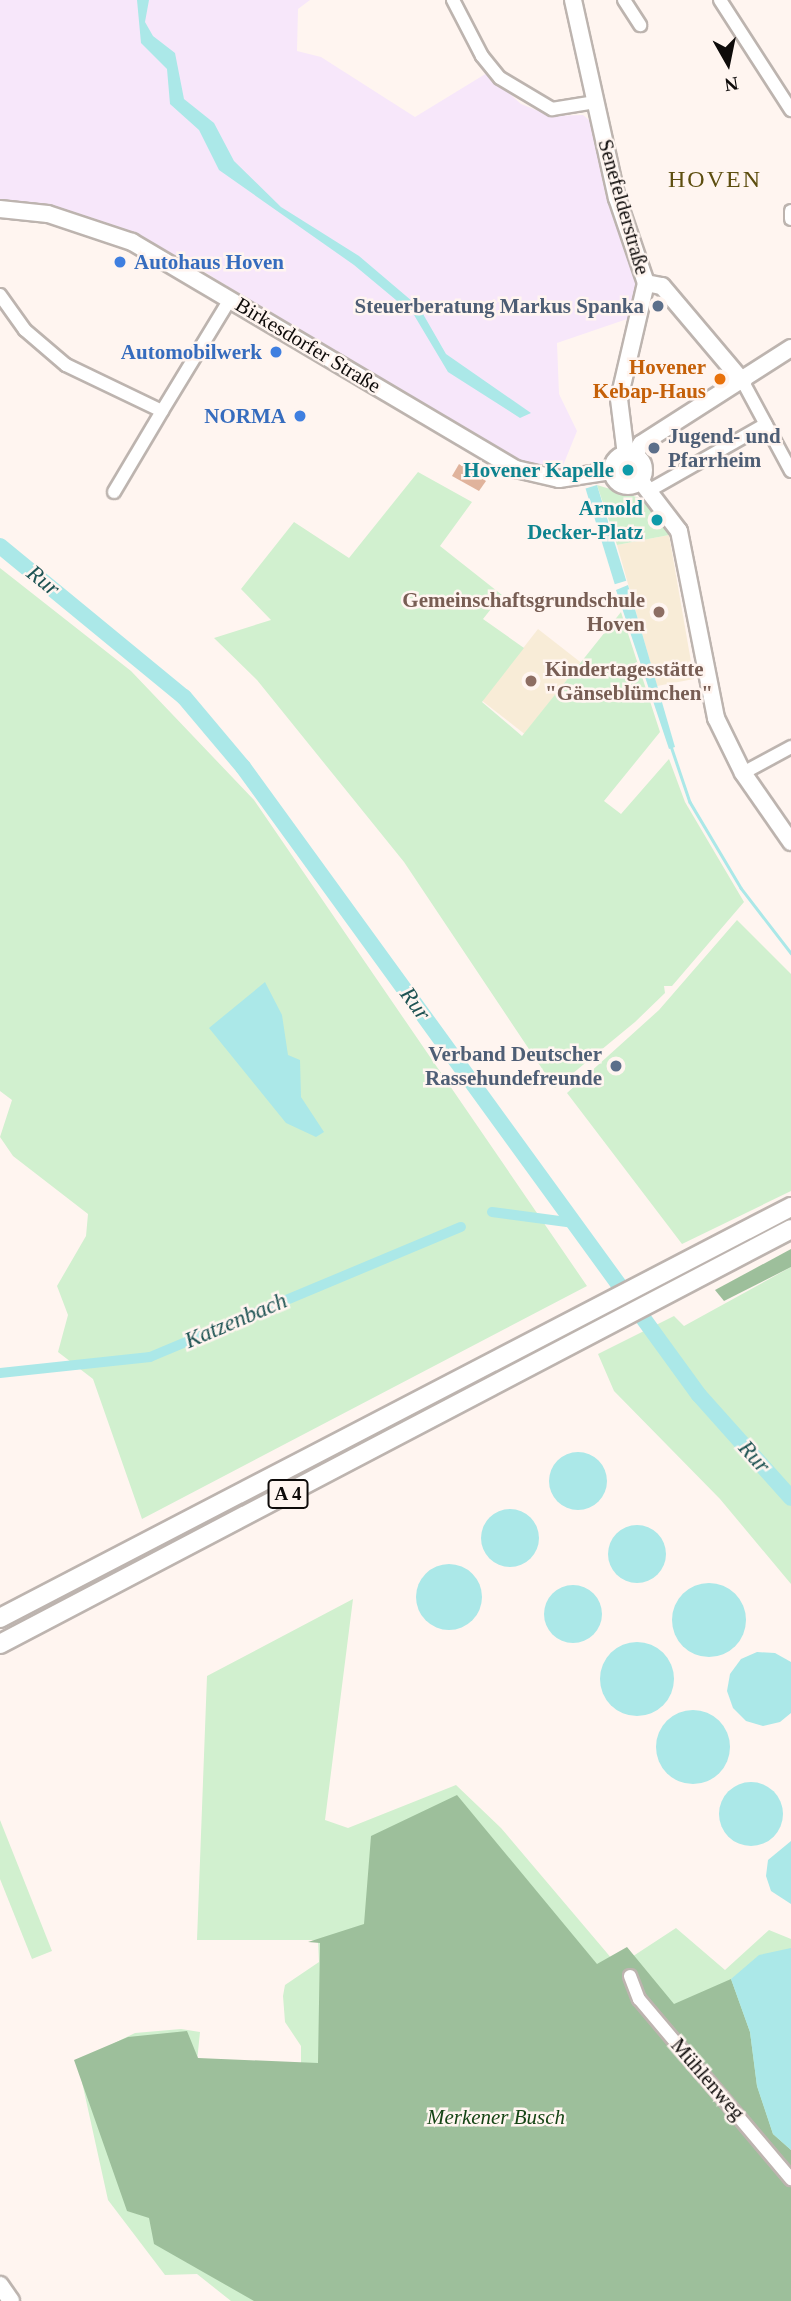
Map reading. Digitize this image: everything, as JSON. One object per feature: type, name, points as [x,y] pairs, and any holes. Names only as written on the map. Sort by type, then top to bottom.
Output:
[{"type":"highway","name":"A 4","points":[[0,1618],[791,1207]]},
{"type":"highway","name":"A 4","points":[[0,1644],[791,1229]]},
{"type":"main road","name":"Senefelderstraße","points":[[573,0],[617,198],[646,284],[620,399],[630,455]]},
{"type":"main road","name":"Birkesdorfer Straße","points":[[0,209],[90,225],[132,242],[516,469],[559,479],[612,471]]},
{"type":"main road","points":[[646,284],[663,287],[743,382]]},
{"type":"main road","points":[[645,485],[621,485],[612,471],[617,459],[630,455],[640,444],[743,382],[791,348]]},
{"type":"main road","points":[[630,455],[643,466],[645,485],[679,531],[702,670],[716,718],[743,773],[791,842]]},
{"type":"main road","points":[[0,2285],[11,2301]]},
{"type":"street","points":[[453,0],[482,56],[500,78],[552,109],[595,102]]},
{"type":"street","points":[[624,0],[640,25]]},
{"type":"street","points":[[720,0],[791,110]]},
{"type":"street","points":[[791,211],[791,219]]},
{"type":"street","points":[[0,295],[25,330],[66,365],[162,411]]},
{"type":"street","points":[[114,492],[230,299]]},
{"type":"street","points":[[743,382],[791,471]]},
{"type":"street","points":[[645,485],[766,424]]},
{"type":"street","points":[[743,773],[791,747]]},
{"type":"street","name":"Mühlenweg","points":[[630,1976],[639,1999],[791,2179]]},
{"type":"shaded area","points":[[0,0],[310,0],[298,9],[297,51],[321,57],[415,117],[487,73],[521,104],[551,116],[583,115],[590,121],[606,196],[640,281],[633,317],[557,343],[559,394],[577,431],[562,468],[520,461],[395,391],[184,259],[93,218],[0,199]]},
{"type":"shaded area","name":"Gemeinschaftsgrundschule Hoven","points":[[669,535],[694,679],[657,686],[617,545]]},
{"type":"shaded area","name":"Kindertagesstätte \"Gänseblümchen\"","points":[[538,629],[581,662],[525,734],[482,701]]},
{"type":"green space","points":[[418,472],[472,502],[440,546],[502,595],[483,619],[524,648],[482,702],[522,736],[621,612],[660,732],[604,801],[621,814],[669,759],[685,802],[744,902],[672,986],[664,986],[665,993],[635,1022],[555,1088],[404,862],[257,680],[214,638],[271,620],[241,589],[294,522],[349,558]]},
{"type":"green space","points":[[597,485],[643,499],[669,535],[617,545]]},
{"type":"green space","points":[[0,568],[131,671],[254,800],[587,1286],[142,1519],[93,1379],[58,1352],[68,1315],[57,1286],[86,1236],[88,1214],[13,1156],[0,1137],[12,1100],[0,1091]]},
{"type":"green space","points":[[737,920],[791,974],[791,1191],[682,1244],[567,1093],[659,1010]]},
{"type":"green space","points":[[791,1249],[791,1267],[724,1301],[715,1290]]},
{"type":"green space","points":[[791,1267],[791,1584],[720,1499],[614,1391],[598,1354],[674,1316],[684,1326]]},
{"type":"green space","name":"Merkener Busch","points":[[353,1599],[325,1820],[348,1828],[456,1785],[501,1828],[618,1966],[676,1928],[725,1970],[769,1930],[791,1939],[791,2301],[231,2301],[197,2274],[165,2275],[108,2200],[82,2082],[86,2057],[135,2033],[181,2029],[200,2032],[196,2071],[301,2072],[301,2046],[285,2022],[283,1996],[285,1985],[319,1962],[318,1940],[197,1940],[207,1676]]},
{"type":"green space","name":"Merkener Busch","points":[[457,1795],[597,1964],[627,1947],[674,2004],[731,1979],[750,2032],[757,2086],[773,2134],[791,2150],[791,2301],[254,2301],[154,2244],[149,2218],[127,2211],[74,2060],[128,2037],[187,2031],[198,2058],[318,2063],[320,1943],[308,1942],[364,1924],[371,1836]]},
{"type":"green space","points":[[0,1820],[52,1951],[32,1959],[0,1879]]},
{"type":"water","points":[[137,0],[149,0],[145,22],[153,36],[175,53],[184,99],[214,123],[234,161],[281,207],[359,256],[419,307],[446,354],[531,413],[520,418],[448,372],[414,315],[354,265],[219,170],[199,130],[170,104],[167,69],[141,43]]},
{"type":"water","points":[[597,485],[626,581],[615,584],[586,489]]},
{"type":"water","points":[[628,585],[675,747],[669,749],[616,590]]},
{"type":"water","points":[[265,982],[282,1015],[288,1055],[300,1060],[301,1097],[324,1132],[316,1137],[286,1123],[209,1028]]},
{"type":"water","points":[[578,1452],[599,1460],[607,1481],[599,1502],[578,1510],[557,1502],[549,1481],[557,1460]]},
{"type":"water","points":[[510,1509],[531,1517],[539,1538],[531,1559],[510,1567],[489,1559],[481,1538],[489,1517]]},
{"type":"water","points":[[637,1525],[658,1533],[666,1554],[658,1575],[637,1583],[616,1575],[608,1554],[616,1533]]},
{"type":"water","points":[[449,1564],[472,1574],[482,1597],[472,1620],[449,1630],[426,1620],[416,1597],[426,1574]]},
{"type":"water","points":[[709,1583],[723,1586],[735,1594],[743,1606],[746,1620],[743,1634],[735,1646],[723,1654],[709,1657],[695,1654],[683,1646],[675,1634],[672,1620],[675,1606],[683,1594],[695,1586]]},
{"type":"water","points":[[573,1585],[594,1593],[602,1614],[594,1635],[573,1643],[552,1635],[544,1614],[552,1593]]},
{"type":"water","points":[[637,1642],[651,1645],[663,1653],[671,1665],[674,1679],[671,1693],[663,1705],[651,1713],[637,1716],[623,1713],[611,1705],[603,1693],[600,1679],[603,1665],[611,1653],[623,1645]]},
{"type":"water","points":[[757,1652],[775,1653],[791,1662],[791,1713],[780,1722],[763,1726],[746,1721],[733,1708],[727,1691],[730,1674],[741,1659]]},
{"type":"water","points":[[693,1710],[707,1713],[719,1721],[727,1733],[730,1747],[727,1761],[719,1773],[707,1781],[693,1784],[679,1781],[667,1773],[659,1761],[656,1747],[659,1733],[667,1721],[679,1713]]},
{"type":"water","points":[[745,1782],[757,1782],[774,1791],[781,1802],[781,1826],[774,1837],[757,1846],[745,1846],[733,1841],[724,1832],[719,1820],[719,1808],[724,1796],[733,1787]]},
{"type":"water","points":[[791,1841],[791,1904],[771,1891],[766,1876],[768,1860]]},
{"type":"water","points":[[791,1948],[791,2150],[773,2134],[757,2086],[750,2032],[731,1979],[759,1955]]},
{"type":"building","points":[[459,464],[486,481],[479,491],[452,476]]},
{"type":"waterway","name":"Rur","points":[[0,546],[184,697],[243,767],[699,1395],[791,1498]]},
{"type":"waterway","points":[[671,746],[690,802],[741,888],[791,953]]},
{"type":"waterway","name":"Katzenbach","points":[[492,1212],[574,1223]]},
{"type":"waterway","name":"Katzenbach","points":[[0,1373],[150,1357],[461,1227]]},
{"type":"place","name":"Autohaus Hoven","points":[[120,262]]},
{"type":"place","name":"Steuerberatung Markus Spanka","points":[[658,306]]},
{"type":"place","name":"Automobilwerk","points":[[276,352]]},
{"type":"place","name":"Hovener Kebap-Haus","points":[[720,379]]},
{"type":"place","name":"NORMA","points":[[300,416]]},
{"type":"place","name":"Jugend- und Pfarrheim","points":[[654,448]]},
{"type":"place","name":"Hovener Kapelle","points":[[628,470]]},
{"type":"place","name":"Arnold Decker-Platz","points":[[657,520]]},
{"type":"place","name":"Gemeinschaftsgrundschule Hoven","points":[[659,612]]},
{"type":"place","name":"Kindertagesstätte \"Gänseblümchen\"","points":[[531,681]]},
{"type":"place","name":"Verband Deutscher Rassehundefreunde","points":[[616,1066]]},
{"type":"district","name":"HOVEN","points":[[715,180]]}]
